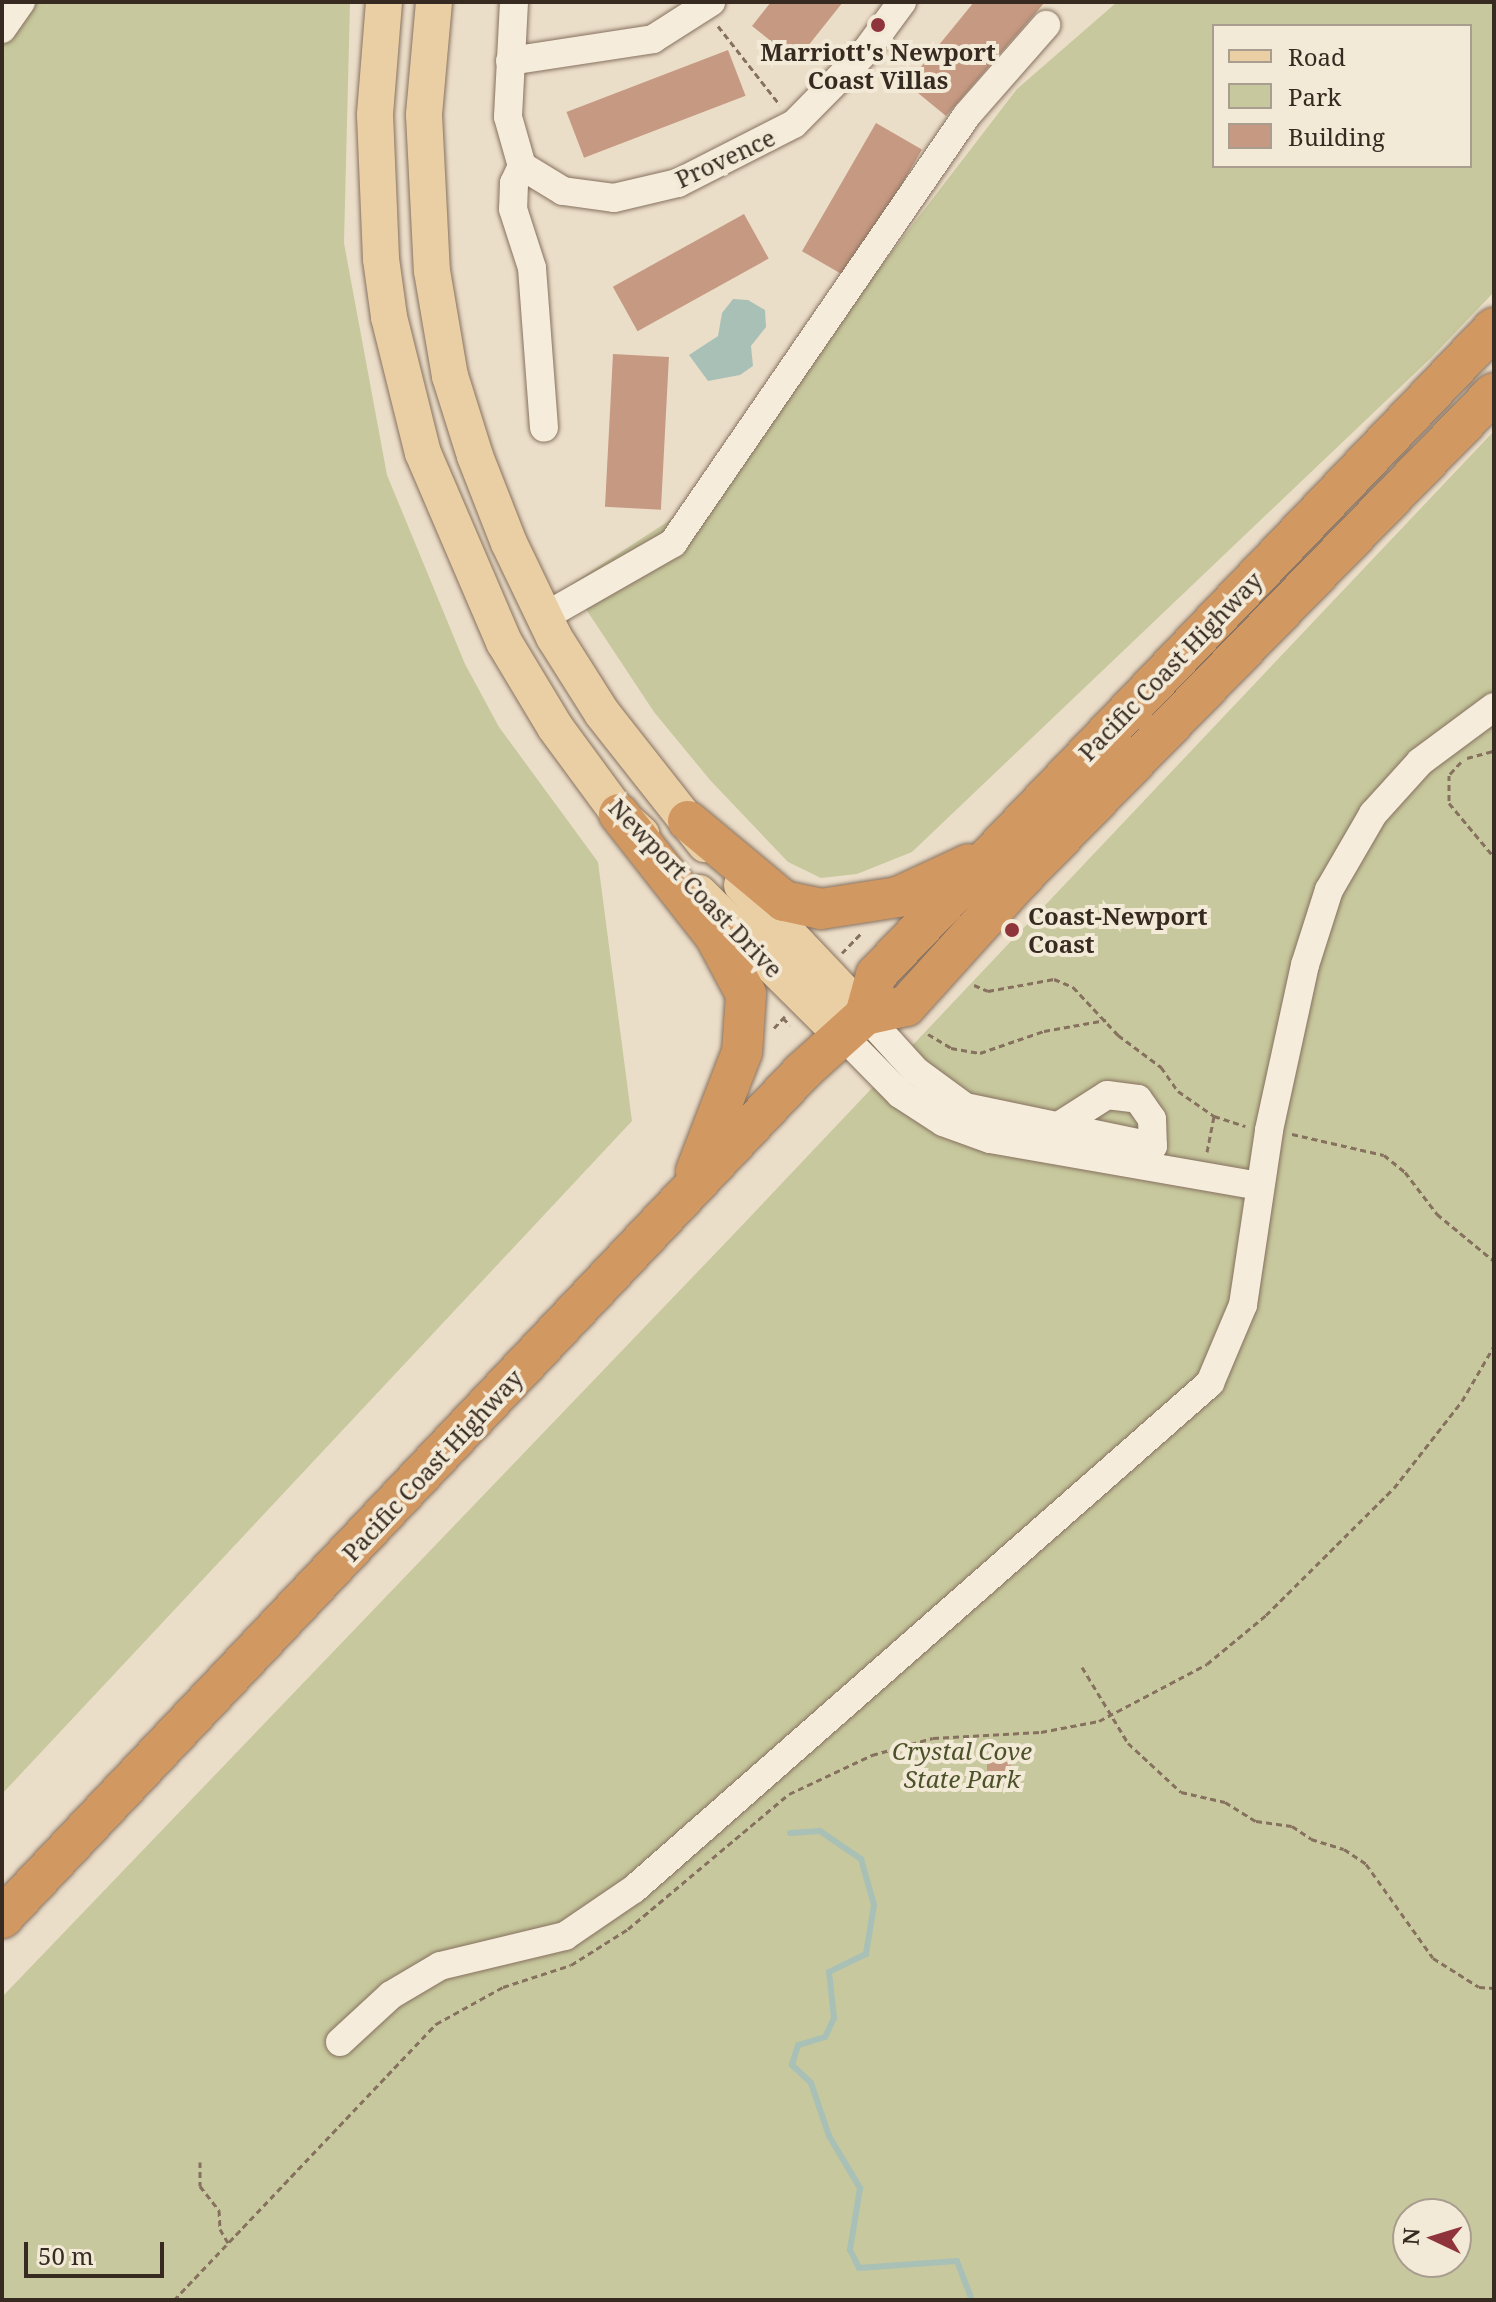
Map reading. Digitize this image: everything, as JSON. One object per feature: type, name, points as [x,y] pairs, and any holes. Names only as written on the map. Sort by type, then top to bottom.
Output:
[{"type":"highway","name":"Pacific Coast Highway","points":[[2,1918],[688,1189],[854,1025],[876,975],[1494,328]]},
{"type":"highway","name":"Pacific Coast Highway","points":[[854,1025],[906,1006],[1018,882],[1494,393]]},
{"type":"highway","points":[[619,814],[715,936],[746,994],[742,1052],[688,1189]]},
{"type":"highway","points":[[688,821],[784,901],[821,909],[898,897],[994,851]]},
{"type":"main road","name":"Newport Coast Drive","points":[[384,2],[375,115],[381,259],[389,317],[423,453],[504,642],[555,727],[619,814],[854,1025]]},
{"type":"main road","name":"Newport Coast Drive","points":[[434,2],[424,115],[425,192],[450,376],[503,529],[544,617],[602,713],[725,868],[827,970],[854,1025]]},
{"type":"street","points":[[2,29],[21,2]]},
{"type":"street","points":[[514,2],[508,117],[522,166],[514,183],[513,209],[532,268],[544,428]]},
{"type":"street","name":"Provence","points":[[522,166],[563,191],[614,198],[678,183],[794,124],[866,51],[902,2]]},
{"type":"street","points":[[510,61],[653,39],[708,5]]},
{"type":"street","points":[[544,617],[673,543],[967,115],[1046,25]]},
{"type":"street","points":[[340,2042],[391,1995],[440,1966],[565,1936],[634,1889],[1210,1383],[1243,1305],[1269,1130],[1305,965],[1329,890],[1357,835],[1420,762],[1494,707]]},
{"type":"street","points":[[854,1025],[965,1107],[1057,1127],[1145,1154],[1260,1178]]},
{"type":"street","points":[[854,1025],[900,1094],[943,1122],[990,1139],[1205,1158],[1260,1178]]},
{"type":"street","points":[[1057,1127],[1091,1101],[1125,1095],[1146,1107],[1145,1154]]},
{"type":"path","points":[[708,5],[794,124]]},
{"type":"path","points":[[1494,751],[1465,758],[1449,775],[1449,803],[1494,857]]},
{"type":"path","points":[[839,956],[864,925]]},
{"type":"path","points":[[974,985],[988,991],[1054,979],[1073,987],[1132,1048],[1161,1067],[1178,1091],[1214,1116],[1384,1155],[1405,1172],[1437,1214],[1494,1261]]},
{"type":"path","points":[[765,1037],[791,1008]]},
{"type":"path","points":[[783,1018],[790,1025]]},
{"type":"path","points":[[928,1034],[951,1048],[980,1053],[1044,1031],[1106,1020]]},
{"type":"path","points":[[1205,1158],[1214,1116]]},
{"type":"path","points":[[174,2300],[436,2024],[503,1987],[571,1965],[628,1929],[789,1794],[872,1755],[933,1738],[1041,1732],[1109,1716],[1207,1664],[1266,1615],[1394,1488],[1462,1401],[1494,1346]]},
{"type":"path","points":[[1082,1667],[1128,1743],[1181,1792],[1225,1802],[1256,1821],[1292,1826],[1355,1856],[1433,1958],[1479,1987],[1494,1988]]},
{"type":"path","points":[[200,2162],[200,2186],[219,2210],[220,2229],[228,2243]]},
{"type":"green space","points":[[2,2],[350,2],[344,243],[387,475],[465,664],[499,727],[598,862],[632,1121],[2,1794]]},
{"type":"green space","points":[[1117,2],[1494,2],[1494,292],[1432,357],[912,852],[857,874],[821,878],[788,862],[710,780],[654,712],[570,585],[701,500],[1017,89]]},
{"type":"green space","name":"Crystal Cove State Park","points":[[1494,431],[1494,2300],[2,2300],[2,1997],[731,1237]]},
{"type":"shaded area","points":[[733,299],[748,300],[765,310],[766,327],[751,346],[753,366],[740,375],[708,381],[689,355],[718,336],[722,313]]},
{"type":"building","points":[[771,2],[843,2],[796,61],[752,26]]},
{"type":"building","points":[[974,2],[1045,2],[946,116],[907,84]]},
{"type":"building","points":[[728,50],[746,96],[584,158],[566,112]]},
{"type":"building","points":[[876,123],[922,150],[848,278],[802,251]]},
{"type":"building","points":[[744,214],[769,259],[638,331],[613,287]]},
{"type":"building","points":[[613,354],[669,357],[661,510],[605,507]]},
{"type":"building","points":[[987,1762],[1011,1762],[1011,1786],[987,1786]]},
{"type":"waterway","points":[[790,1833],[820,1831],[861,1859],[874,1905],[866,1954],[829,1972],[834,2018],[825,2037],[798,2045],[792,2065],[811,2083],[829,2136],[860,2188],[850,2250],[859,2268],[957,2261],[972,2300]]},
{"type":"place","name":"Marriott's Newport Coast Villas","points":[[878,25]]},
{"type":"place","name":"Coast-Newport Coast","points":[[1012,930]]}]
